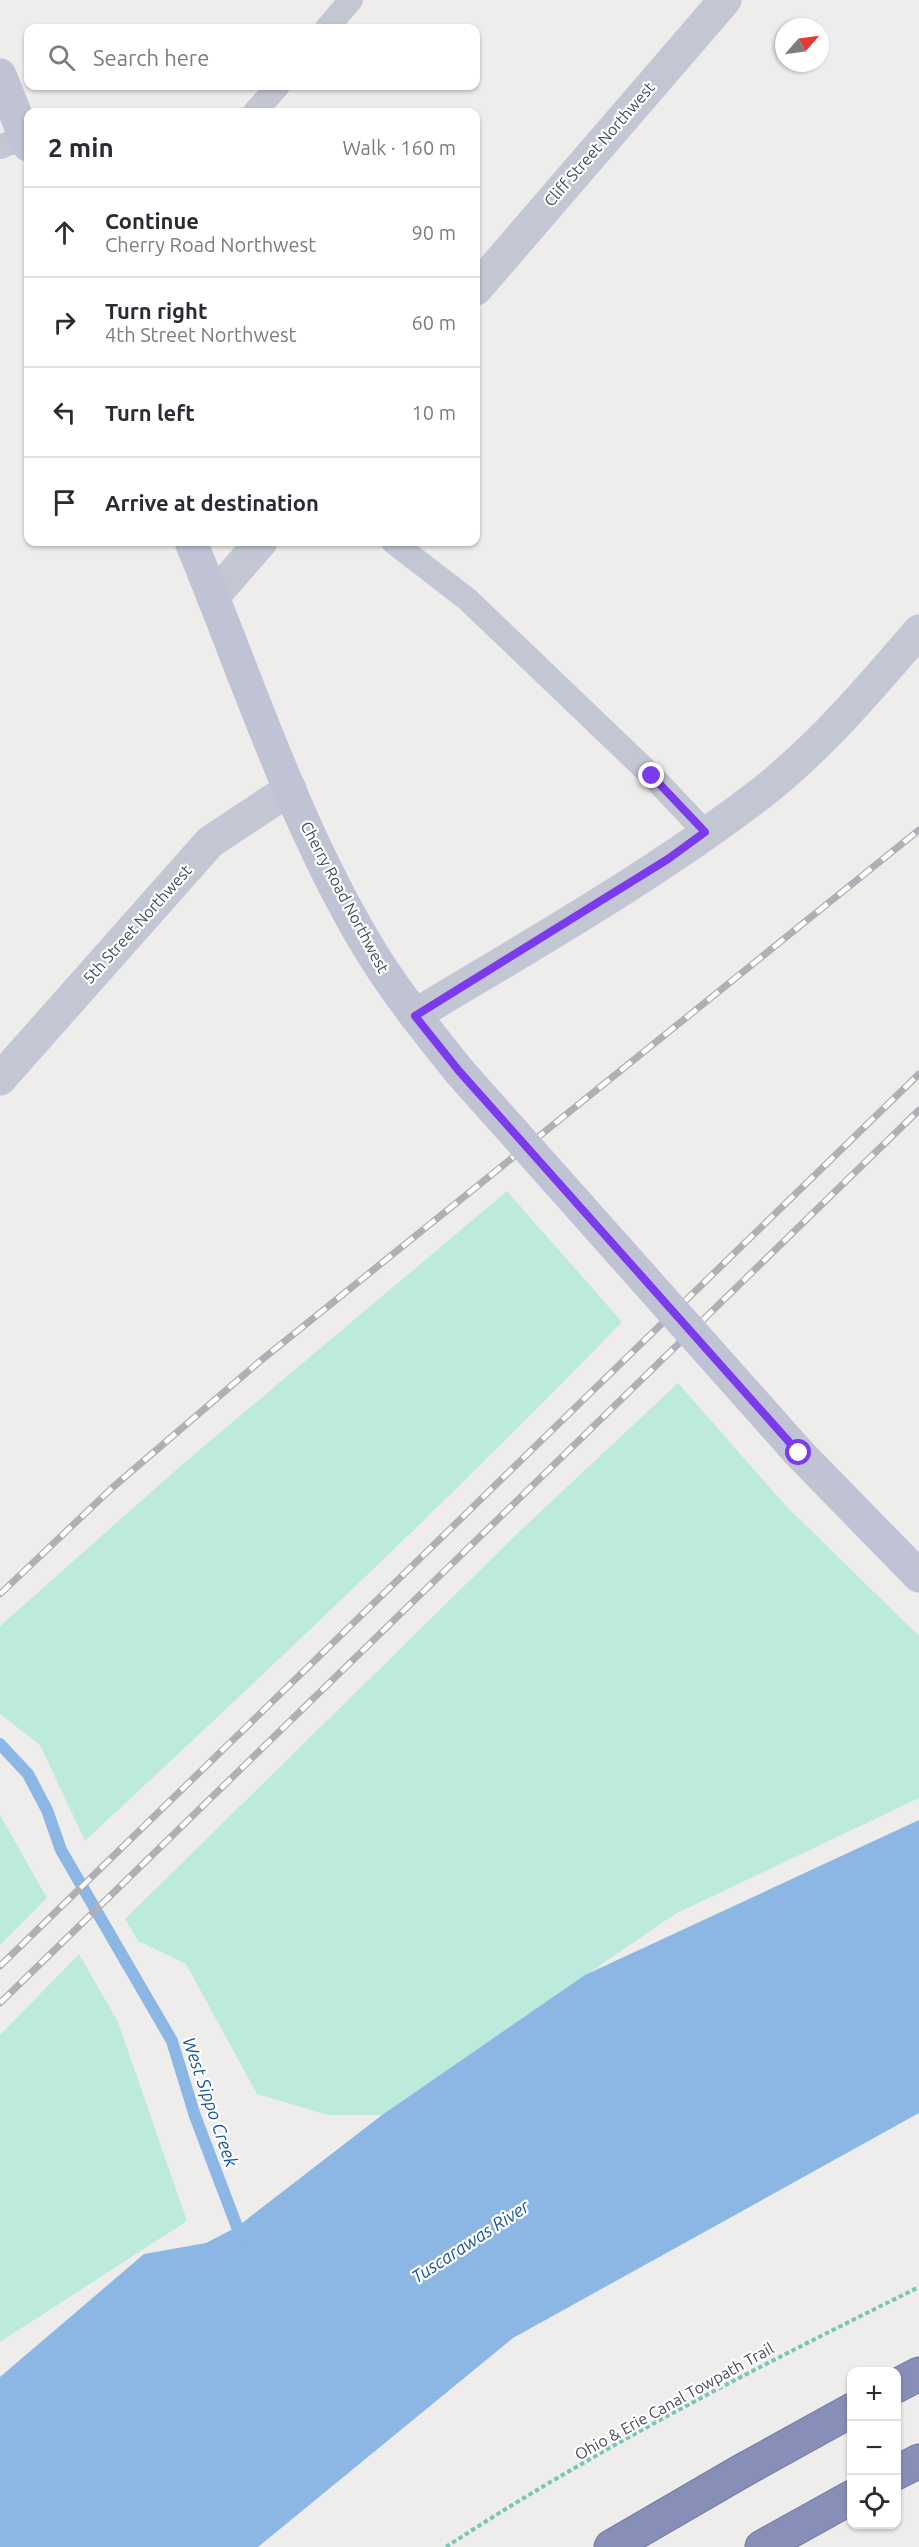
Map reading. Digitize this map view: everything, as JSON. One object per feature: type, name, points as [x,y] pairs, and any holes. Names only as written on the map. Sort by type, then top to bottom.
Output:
[{"type":"highway","points":[[901,2384],[919,2374]]},
{"type":"highway","points":[[611,2547],[847,2413]]},
{"type":"highway","points":[[901,2471],[919,2461]]},
{"type":"highway","points":[[901,2490],[919,2485]]},
{"type":"highway","points":[[762,2547],[847,2501]]},
{"type":"street","name":"Cliff Street Northwest","points":[[480,283],[725,0]]},
{"type":"street","points":[[0,75],[18,143]]},
{"type":"street","name":"Cherry Road Northwest","points":[[193,546],[290,789],[327,869],[369,949],[415,1016],[459,1071],[799,1453],[919,1576]]},
{"type":"street","points":[[213,597],[258,546]]},
{"type":"street","points":[[415,1016],[668,859],[765,790],[830,731],[919,631]]},
{"type":"street","name":"5th Street Northwest","points":[[0,1079],[210,842],[290,789]]},
{"type":"lane","points":[[330,24],[351,0]]},
{"type":"lane","points":[[259,108],[274,90]]},
{"type":"lane","points":[[398,546],[467,599],[652,776],[705,832]]},
{"type":"path","name":"Ohio & Erie Canal Towpath Trail","points":[[446,2547],[623,2440],[784,2354],[919,2287]]},
{"type":"green space","points":[[507,1191],[622,1322],[424,1520],[85,1841],[40,1745],[0,1714],[0,1626],[184,1463]]},
{"type":"green space","points":[[678,1383],[785,1505],[919,1636],[919,1798],[675,1914],[382,2115],[328,2115],[257,2094],[186,1964],[138,1941],[125,1919],[522,1529]]},
{"type":"green space","points":[[0,1815],[47,1898],[0,1945]]},
{"type":"green space","points":[[79,1954],[118,2022],[187,2221],[0,2342],[0,2035]]},
{"type":"water","name":"Tuscarawas River","points":[[919,1820],[919,2113],[513,2338],[258,2547],[0,2547],[0,2377],[144,2254],[206,2243],[237,2227],[382,2115],[585,1975]]},
{"type":"waterway","name":"West Sippo Creek","points":[[0,1744],[28,1774],[47,1810],[61,1850],[172,2041],[195,2116],[242,2240]]},
{"type":"railway","points":[[0,1594],[112,1488],[259,1362],[919,830]]},
{"type":"railway","points":[[0,1966],[919,1074]]},
{"type":"railway","points":[[0,2003],[919,1110]]},
{"type":"route","points":[[652,776],[705,832],[668,859],[415,1016],[459,1071],[799,1453]]}]
